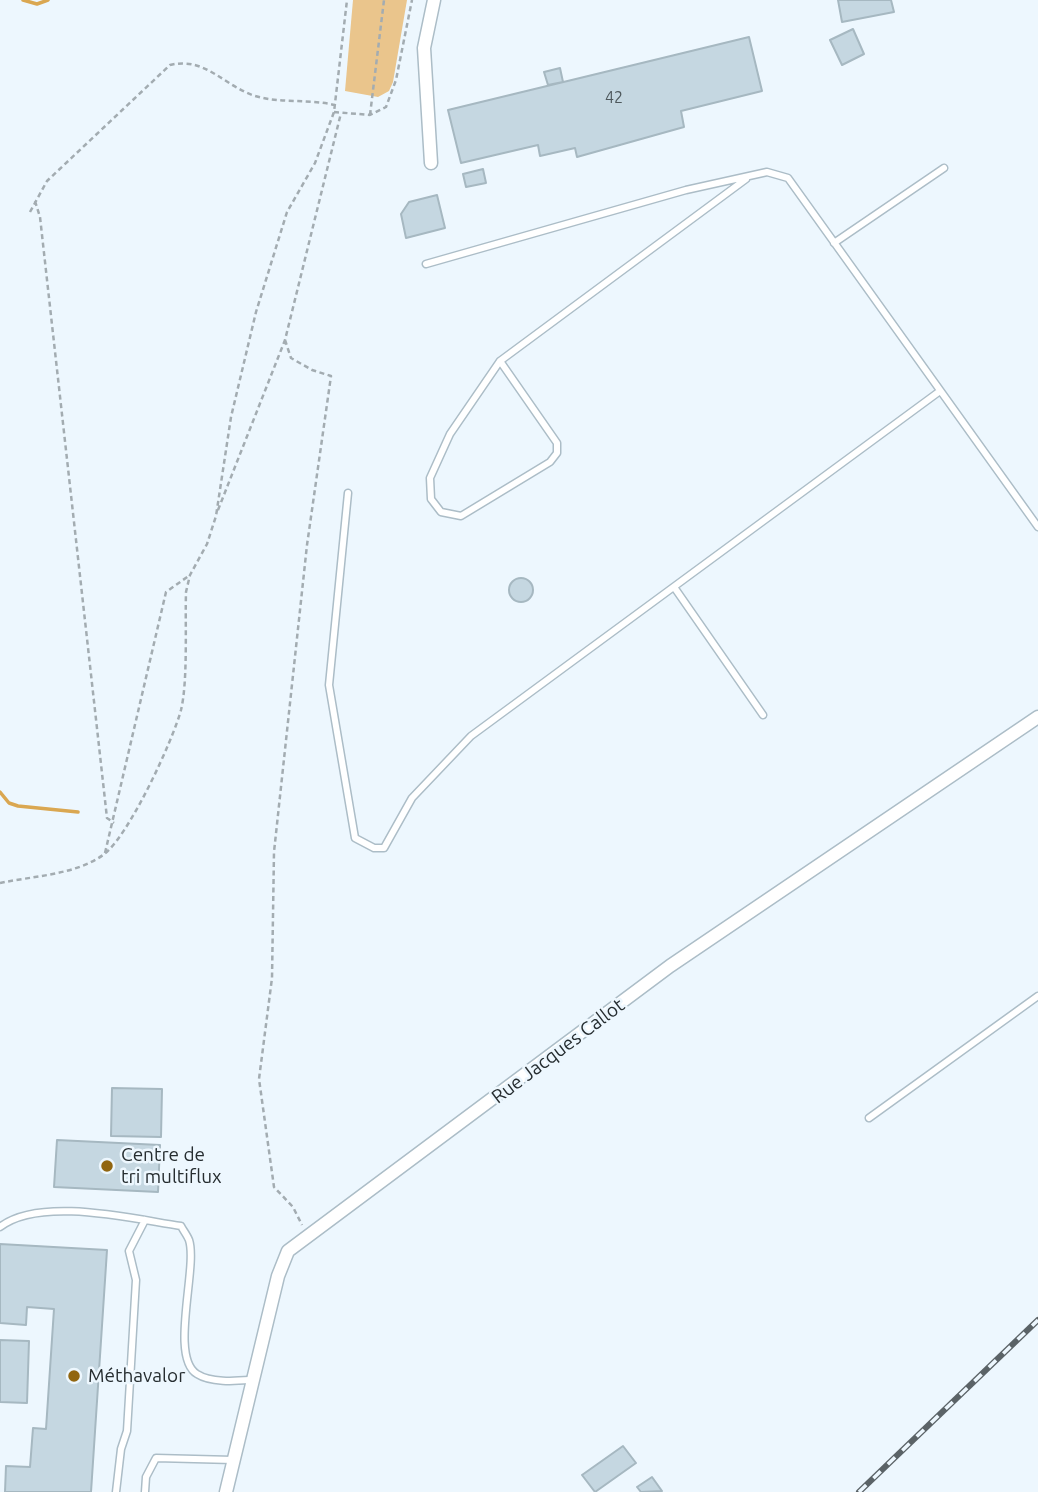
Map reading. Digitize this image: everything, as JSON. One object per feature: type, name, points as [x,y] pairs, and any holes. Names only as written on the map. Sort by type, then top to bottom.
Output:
[{"type":"street","points":[[430,163],[424,48],[434,0]]},
{"type":"street","name":"Rue Jacques Callot","points":[[226,1492],[251,1380],[278,1276],[288,1251],[670,966],[1038,717]]},
{"type":"lane","points":[[834,243],[944,168]]},
{"type":"lane","points":[[426,264],[686,190],[766,172],[788,178],[1038,527]]},
{"type":"lane","points":[[500,361],[557,443],[556,453],[550,462],[461,516],[441,512],[431,499],[430,478],[450,434],[500,361],[750,176]]},
{"type":"lane","points":[[348,493],[329,685],[355,838],[374,848],[384,848],[412,798],[471,736],[940,391]]},
{"type":"lane","points":[[674,587],[763,715]]},
{"type":"lane","points":[[869,1118],[1038,996]]},
{"type":"lane","points":[[0,1227],[39,1212],[106,1214],[181,1226],[190,1241],[185,1324],[189,1364],[196,1374],[206,1377],[251,1380]]},
{"type":"lane","points":[[116,1492],[121,1449],[127,1431],[136,1280],[129,1251],[145,1220]]},
{"type":"lane","points":[[145,1492],[146,1477],[156,1458],[233,1460]]},
{"type":"path","points":[[216,516],[231,418],[256,312],[287,212],[315,163],[334,112],[347,0]]},
{"type":"path","points":[[370,115],[384,0]]},
{"type":"path","points":[[334,112],[370,115],[386,107],[392,96],[412,0]]},
{"type":"path","points":[[30,212],[47,181],[170,65],[185,61],[198,65],[258,97],[310,99],[335,105]]},
{"type":"path","points":[[0,883],[82,867],[104,855],[117,841],[148,789],[181,709],[190,575],[207,544],[285,340],[341,113]]},
{"type":"path","points":[[35,201],[40,217],[107,818],[114,823]]},
{"type":"path","points":[[285,340],[291,358],[312,370],[331,376],[307,545],[274,852],[272,978],[260,1079],[274,1187],[293,1208],[305,1236]]},
{"type":"path","points":[[104,855],[114,823],[166,592],[190,575]]},
{"type":"shaded area","points":[[353,0],[407,0],[393,82],[389,91],[378,97],[345,91]]},
{"type":"building","points":[[838,0],[891,0],[894,12],[842,22]]},
{"type":"building","points":[[853,29],[864,54],[842,65],[830,40]]},
{"type":"building","points":[[749,37],[762,91],[681,111],[684,127],[577,157],[575,148],[540,156],[538,145],[461,163],[448,110]]},
{"type":"building","points":[[560,68],[563,82],[548,85],[544,72]]},
{"type":"building","points":[[483,169],[486,183],[466,187],[463,174]]},
{"type":"building","points":[[437,195],[445,228],[406,238],[401,214],[409,202]]},
{"type":"building","points":[[521,578],[530,581],[533,590],[530,599],[521,602],[512,599],[509,590],[512,581]]},
{"type":"building","points":[[112,1088],[162,1089],[161,1137],[111,1136]]},
{"type":"building","name":"Centre de tri multiflux","points":[[57,1140],[160,1145],[158,1192],[54,1187]]},
{"type":"building","name":"Méthavalor","points":[[0,1244],[107,1250],[91,1492],[5,1492],[6,1466],[30,1467],[33,1428],[46,1429],[54,1309],[27,1307],[26,1325],[0,1323]]},
{"type":"building","points":[[0,1340],[29,1341],[27,1403],[0,1402]]},
{"type":"building","points":[[623,1446],[636,1463],[595,1492],[582,1475]]},
{"type":"building","points":[[652,1477],[662,1491],[641,1492],[637,1487]]},
{"type":"waterway","points":[[23,0],[37,4],[48,0]]},
{"type":"waterway","points":[[0,792],[9,803],[18,806],[78,812]]},
{"type":"railway","points":[[859,1492],[1038,1320]]},
{"type":"place","name":"Centre de tri multiflux","points":[[107,1166]]},
{"type":"place","name":"Méthavalor","points":[[74,1376]]}]
